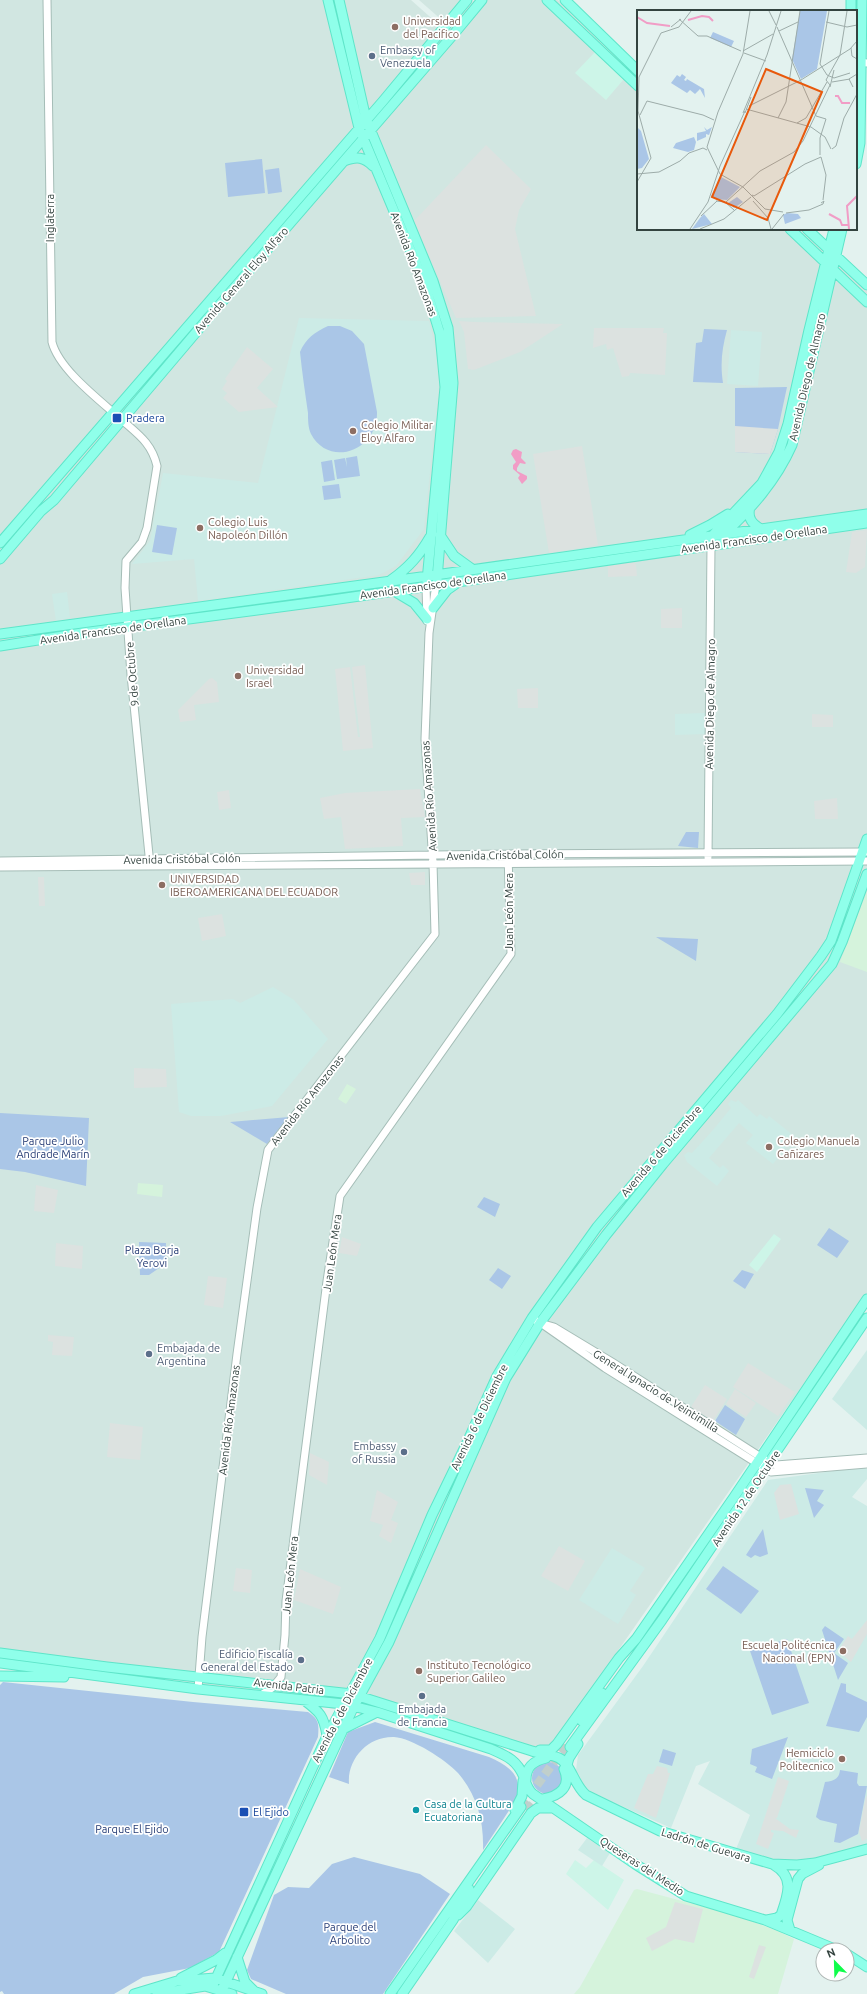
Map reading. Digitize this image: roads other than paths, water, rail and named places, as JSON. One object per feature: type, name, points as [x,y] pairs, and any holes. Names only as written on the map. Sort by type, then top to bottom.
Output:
[{"type":"main road","name":"Avenida Río Amazonas","points":[[328,0],[358,128],[425,285],[440,334],[445,386],[435,535],[437,574],[436,584]]},
{"type":"main road","name":"Avenida Río Amazonas","points":[[339,0],[366,119],[371,129],[377,149],[433,281],[448,328],[453,383],[435,535],[426,586]]},
{"type":"main road","name":"Avenida General Eloy Alfaro","points":[[58,478],[358,128],[383,101],[467,0]]},
{"type":"main road","points":[[480,2],[488,0]]},
{"type":"main road","points":[[547,0],[637,85]]},
{"type":"main road","points":[[565,0],[637,70]]},
{"type":"main road","points":[[857,159],[860,143],[862,0]]},
{"type":"main road","name":"Avenida General Eloy Alfaro","points":[[0,559],[49,500],[122,420],[480,2]]},
{"type":"main road","points":[[362,100],[369,104],[383,101]]},
{"type":"main road","points":[[377,149],[378,133],[382,116]]},
{"type":"main road","points":[[344,161],[354,157],[361,158],[368,161],[375,168]]},
{"type":"main road","points":[[791,230],[867,302]]},
{"type":"main road","points":[[808,230],[867,285]]},
{"type":"main road","name":"Avenida Diego de Almagro","points":[[832,253],[834,230]]},
{"type":"main road","name":"Avenida Diego de Almagro","points":[[711,546],[724,534],[746,506],[765,478],[784,438],[809,330],[832,253],[842,230]]},
{"type":"main road","points":[[0,566],[47,513],[49,500],[58,478]]},
{"type":"main road","points":[[0,543],[58,478]]},
{"type":"main road","points":[[0,551],[49,500]]},
{"type":"main road","points":[[675,541],[710,526],[746,506],[750,520],[761,529]]},
{"type":"main road","name":"Avenida Diego de Almagro","points":[[711,546],[712,535],[746,506]]},
{"type":"main road","name":"Avenida Francisco de Orellana","points":[[1,640],[128,617],[867,514]]},
{"type":"main road","name":"Avenida Francisco de Orellana","points":[[1,640],[128,628],[867,524]]},
{"type":"main road","points":[[389,581],[408,568],[435,535],[454,556],[472,569]]},
{"type":"main road","points":[[640,556],[642,550],[654,544]]},
{"type":"main road","points":[[433,608],[447,590],[462,581]]},
{"type":"main road","points":[[358,585],[359,596]]},
{"type":"main road","points":[[394,591],[413,601],[427,619]]},
{"type":"main road","points":[[1,640],[32,634],[94,626],[102,621]]},
{"type":"main road","name":"Avenida 6 de Diciembre","points":[[212,1987],[228,1949],[327,1736],[344,1704],[354,1695],[362,1680],[388,1642],[504,1383],[536,1321],[601,1222],[777,1014],[821,956],[831,941],[864,857],[867,839]]},
{"type":"main road","name":"Avenida 6 de Diciembre","points":[[536,1321],[663,1164],[832,964],[842,942],[867,874]]},
{"type":"main road","name":"Avenida 12 de Octubre","points":[[867,1299],[759,1460],[631,1646],[626,1656],[567,1744],[622,1675],[676,1600],[867,1318]]},
{"type":"main road","points":[[706,1537],[703,1548],[707,1554]]},
{"type":"main road","points":[[676,1600],[682,1585],[678,1578]]},
{"type":"main road","name":"Avenida 12 de Octubre","points":[[513,1745],[541,1750],[549,1750],[554,1748],[619,1658],[631,1646]]},
{"type":"main road","points":[[0,1647],[100,1661],[109,1667]]},
{"type":"main road","name":"Avenida Patria","points":[[0,1653],[109,1667],[275,1684],[354,1695],[373,1699],[550,1757],[567,1765]]},
{"type":"main road","points":[[0,1658],[95,1670],[109,1667]]},
{"type":"main road","name":"Avenida Patria","points":[[0,1663],[198,1689],[354,1706],[377,1712],[504,1754],[514,1760],[522,1772],[527,1786]]},
{"type":"main road","points":[[0,1670],[8,1669],[97,1680],[118,1678]]},
{"type":"main road","name":"Avenida 12 de Octubre","points":[[567,1765],[569,1758],[622,1675]]},
{"type":"main road","points":[[0,1676],[64,1677]]},
{"type":"main road","points":[[329,1691],[339,1689],[362,1680],[373,1699]]},
{"type":"main road","name":"Avenida 6 de Diciembre","points":[[222,1990],[354,1706],[354,1695]]},
{"type":"main road","points":[[304,1700],[317,1710],[324,1720],[327,1736]]},
{"type":"main road","points":[[343,1729],[377,1712]]},
{"type":"main road","points":[[527,1786],[526,1773],[528,1767],[535,1761],[550,1757],[565,1770],[566,1784],[559,1794],[543,1799]]},
{"type":"main road","name":"Ladrón de Guevara","points":[[567,1765],[581,1791],[592,1799],[660,1831],[772,1864],[797,1865],[828,1861],[867,1849]]},
{"type":"main road","points":[[390,1994],[521,1800],[523,1785],[522,1772]]},
{"type":"main road","name":"Queseras del Medio","points":[[527,1786],[533,1794],[635,1864],[686,1896],[765,1920],[818,1942]]},
{"type":"main road","points":[[453,1920],[467,1906],[531,1813],[538,1808],[554,1808]]},
{"type":"main road","points":[[402,1994],[453,1920],[461,1905],[470,1894],[524,1809],[450,1905]]},
{"type":"main road","points":[[790,1930],[787,1920],[798,1878],[804,1872],[828,1861]]},
{"type":"main road","points":[[765,1920],[775,1919],[781,1915],[788,1885],[785,1874],[772,1864]]},
{"type":"main road","points":[[134,1994],[177,1981],[216,1960],[228,1949]]},
{"type":"main road","points":[[237,1957],[246,1982],[258,1993]]},
{"type":"main road","points":[[855,1959],[867,1967]]},
{"type":"main road","points":[[177,1981],[215,1978],[258,1993]]},
{"type":"main road","points":[[157,1994],[191,1987],[212,1987],[232,1994]]},
{"type":"street","name":"Inglaterra","points":[[47,0],[52,342],[55,353],[62,363],[76,378],[114,412]]},
{"type":"street","name":"9 de Octubre","points":[[114,412],[147,441],[155,456],[157,466],[145,537],[126,561],[125,588],[149,862]]},
{"type":"street","name":"Avenida Diego de Almagro","points":[[708,862],[711,546]]},
{"type":"street","name":"Avenida Río Amazonas","points":[[198,1689],[198,1676],[237,1350],[256,1214],[268,1150],[435,934],[433,860],[425,739],[429,633],[436,584]]},
{"type":"street","name":"Avenida Río Amazonas","points":[[426,586],[429,633]]},
{"type":"street","name":"Avenida Cristóbal Colón","points":[[433,860],[508,854],[708,853],[864,857]]},
{"type":"street","name":"Juan León Mera","points":[[275,1684],[280,1677],[285,1635],[286,1601],[327,1282],[340,1196],[511,954],[508,854]]},
{"type":"street","name":"Avenida Cristóbal Colón","points":[[0,861],[149,862],[433,860],[508,863],[708,862],[864,857]]},
{"type":"street","name":"Avenida Cristóbal Colón","points":[[0,867],[149,862]]},
{"type":"street","name":"General Ignacio de Veintimilla","points":[[536,1321],[605,1368],[768,1466]]},
{"type":"street","points":[[867,1458],[768,1466],[771,1472],[867,1464]]},
{"type":"street","points":[[261,1695],[267,1692],[275,1684]]},
{"type":"tunnel","points":[[521,1807],[567,1744]]},
{"type":"tunnel","points":[[527,1811],[533,1804],[543,1799]]},
{"type":"place","name":"Universidad del Pacifico","points":[[395,27]]},
{"type":"place","name":"Embassy of Venezuela","points":[[372,56]]},
{"type":"place","name":"Pradera","points":[[117,418]]},
{"type":"place","name":"Colegio Militar Eloy Alfaro","points":[[353,431]]},
{"type":"place","name":"Colegio Luis Napoleón Dillón","points":[[200,528]]},
{"type":"place","name":"Universidad Israel","points":[[238,676]]},
{"type":"place","name":"UNIVERSIDAD IBEROAMERICANA DEL ECUADOR","points":[[162,885]]},
{"type":"place","name":"Colegio Manuela Cañizares","points":[[769,1147]]},
{"type":"place","name":"Embajada de Argentina","points":[[149,1354]]},
{"type":"place","name":"Embassy of Russia","points":[[404,1452]]},
{"type":"place","name":"Escuela Politécnica Nacional (EPN)","points":[[843,1651]]},
{"type":"place","name":"Edificio Fiscalía General del Estado","points":[[301,1660]]},
{"type":"place","name":"Instituto Tecnológico Superior Galileo","points":[[419,1671]]},
{"type":"place","name":"Embajada de Francia","points":[[422,1696]]},
{"type":"place","name":"Hemiciclo Politecnico","points":[[842,1759]]},
{"type":"place","name":"Casa de la Cultura Ecuatoriana","points":[[416,1810]]},
{"type":"place","name":"El Ejido","points":[[244,1812]]},
{"type":"park label","name":"Parque Julio Andrade Marín","points":[[53,1147]]},
{"type":"park label","name":"Plaza Borja Yerovi","points":[[152,1256]]},
{"type":"park label","name":"Parque El Ejido","points":[[132,1829]]},
{"type":"park label","name":"Parque del Arbolito","points":[[350,1933]]}]
